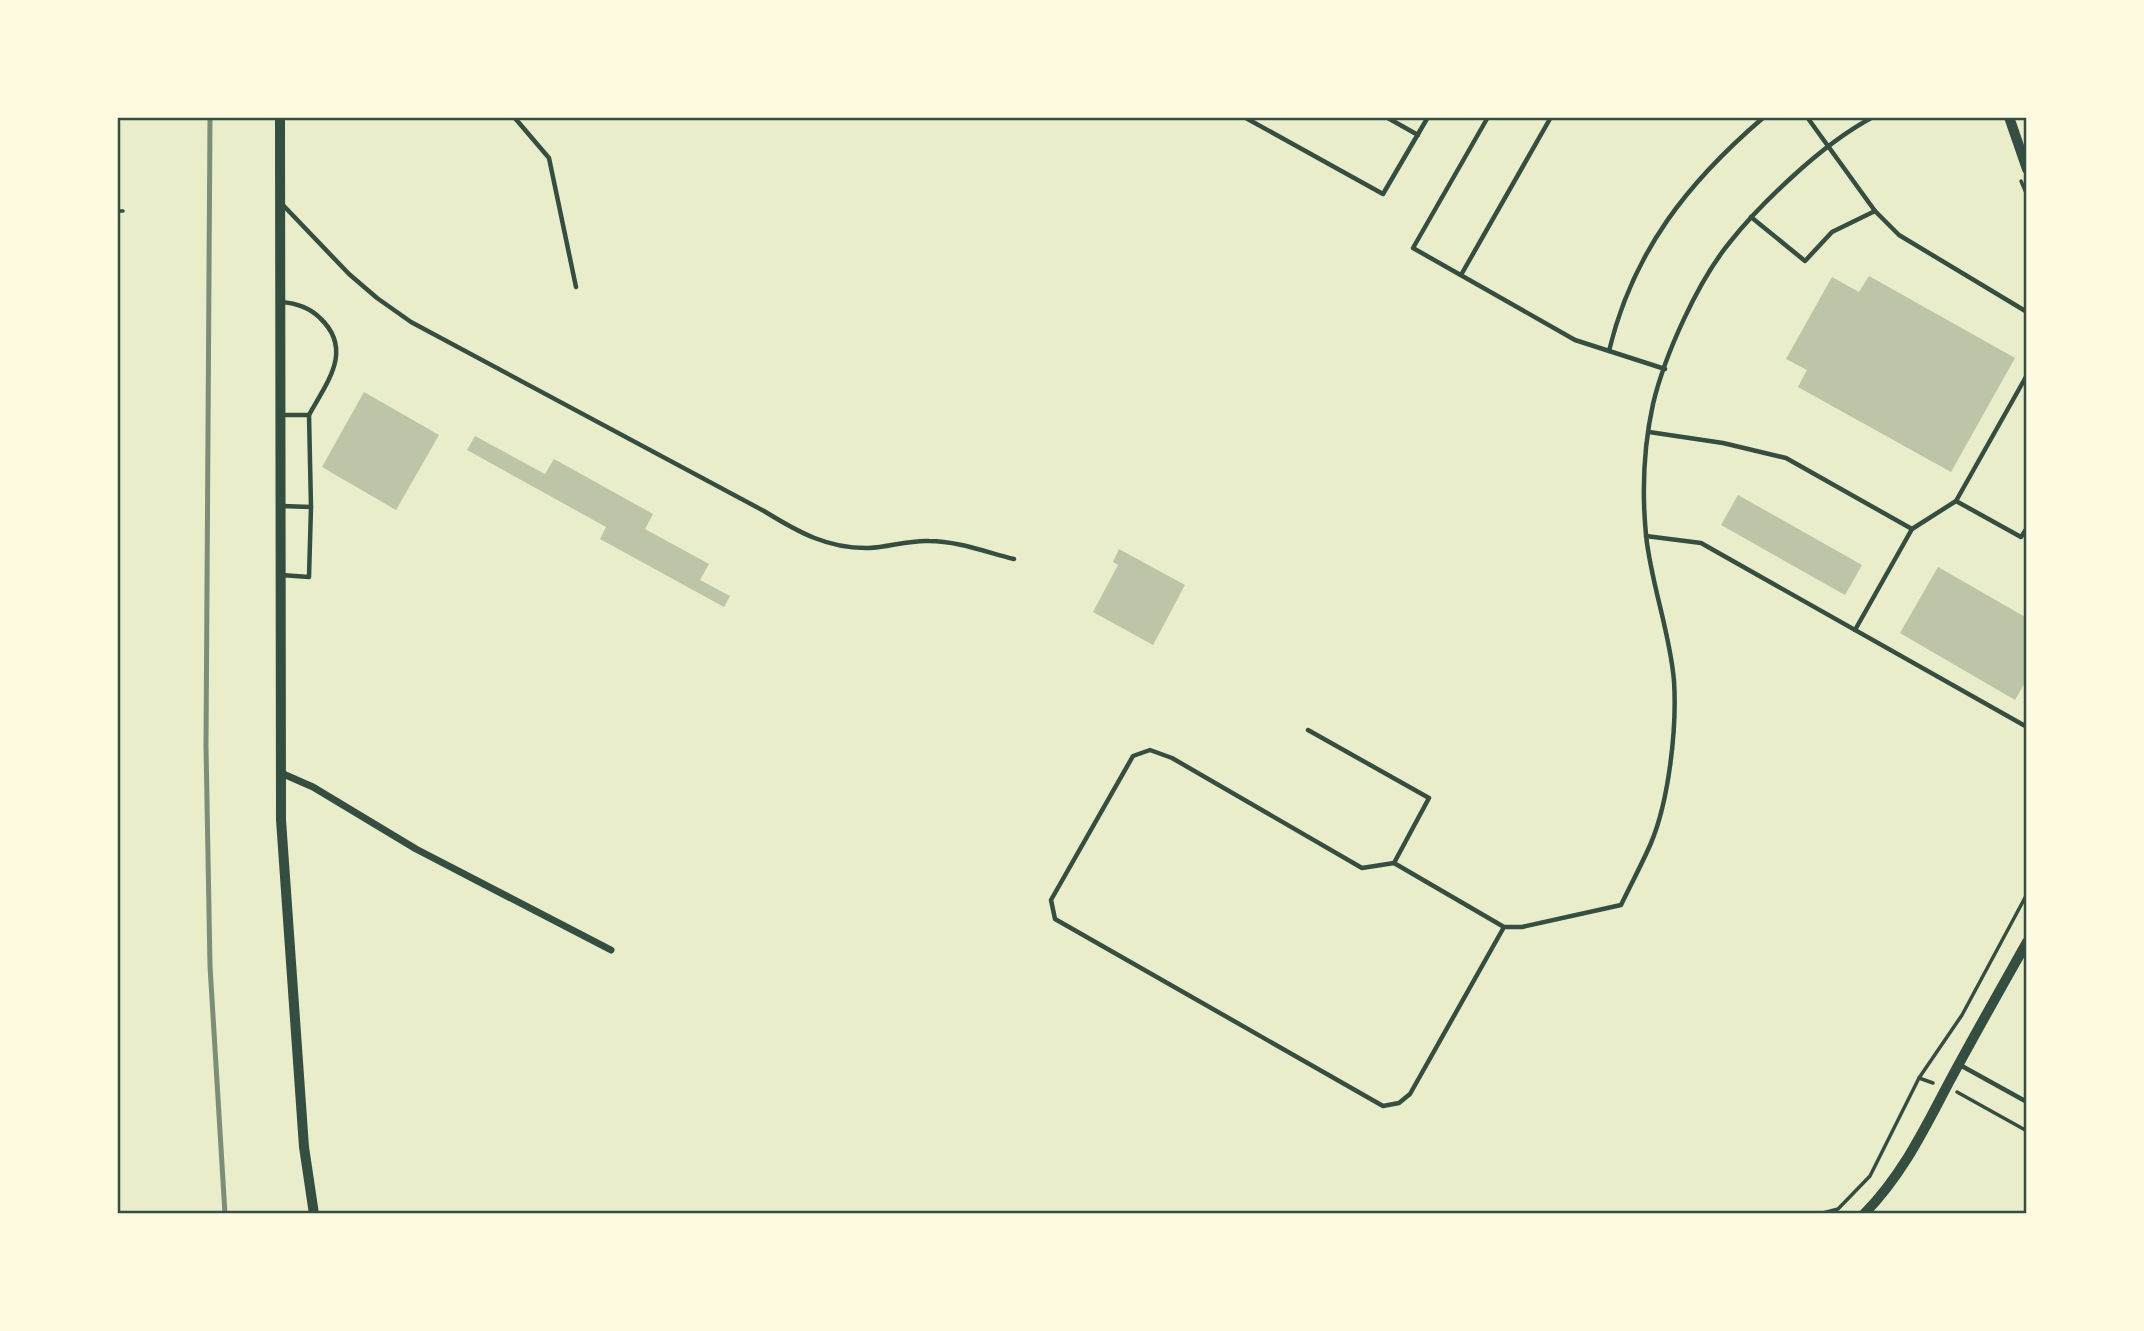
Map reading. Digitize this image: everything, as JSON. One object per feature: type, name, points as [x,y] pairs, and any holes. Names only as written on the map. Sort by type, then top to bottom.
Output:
[{"type":"street","points":[[280,117],[281,820],[302,1120],[314,1214]]},
{"type":"street","points":[[2008,117],[2027,169]]},
{"type":"street","points":[[281,773],[313,787],[416,849],[611,950]]},
{"type":"street","points":[[1864,1214],[1879,1199],[1914,1150],[2027,942]]},
{"type":"lane","points":[[514,117],[550,158],[576,286]]},
{"type":"lane","points":[[1244,117],[1383,194],[1428,117]]},
{"type":"lane","points":[[1386,117],[1418,135]]},
{"type":"lane","points":[[1488,117],[1413,248],[1575,340],[1665,369]]},
{"type":"lane","points":[[1461,275],[1552,117]]},
{"type":"lane","points":[[1609,351],[1617,318],[1637,271],[1665,222],[1696,181],[1764,117]]},
{"type":"lane","points":[[1807,117],[1875,211],[1899,235],[2027,312]]},
{"type":"lane","points":[[1504,927],[1410,1094],[1399,1103],[1383,1106],[1055,919],[1051,900],[1133,756],[1150,750],[1172,758],[1362,868],[1394,863],[1504,927],[1522,927],[1621,905],[1652,840],[1665,794],[1671,756],[1674,681],[1646,536],[1645,466],[1653,404],[1701,285],[1728,243],[1803,166],[1853,127],[1873,117]]},
{"type":"lane","points":[[280,202],[349,274],[411,322],[764,511],[803,535],[832,545],[869,548],[928,541],[964,546],[1014,559]]},
{"type":"lane","points":[[1751,217],[1805,261],[1832,232],[1875,211]]},
{"type":"lane","points":[[280,302],[291,302],[311,310],[330,328],[337,343],[334,368],[309,415],[309,577],[280,575]]},
{"type":"lane","points":[[1855,630],[1912,529],[1956,501],[2027,375]]},
{"type":"lane","points":[[279,415],[309,415]]},
{"type":"lane","points":[[1649,432],[1723,443],[1786,458],[1912,529]]},
{"type":"lane","points":[[1956,501],[2021,537],[2027,527]]},
{"type":"lane","points":[[279,506],[311,507]]},
{"type":"lane","points":[[1646,536],[1701,543],[2027,727]]},
{"type":"lane","points":[[1308,730],[1429,798],[1394,863]]},
{"type":"lane","points":[[1959,1064],[2027,1102]]},
{"type":"path","points":[[117,211],[123,211]]},
{"type":"path","points":[[1819,1214],[1838,1209],[1870,1176],[1919,1079],[1962,1015],[2027,894]]},
{"type":"path","points":[[1919,1079],[1966,1096],[2027,1131]]},
{"type":"building","points":[[1869,276],[2015,358],[1951,472],[1798,387],[1807,370],[1786,359],[1832,277],[1859,292]]},
{"type":"building","points":[[364,392],[439,435],[396,510],[322,467]]},
{"type":"building","points":[[475,436],[545,474],[554,459],[653,514],[645,529],[709,564],[700,580],[730,596],[724,607],[600,539],[606,527],[467,450]]},
{"type":"building","points":[[1738,495],[1862,565],[1845,595],[1721,525]]},
{"type":"building","points":[[1119,549],[1185,585],[1153,645],[1093,612],[1118,565],[1113,562]]},
{"type":"building","points":[[1938,567],[2027,618],[2027,679],[2015,700],[1900,633]]},
{"type":"railway","points":[[210,117],[206,746],[210,966],[225,1214]]}]
